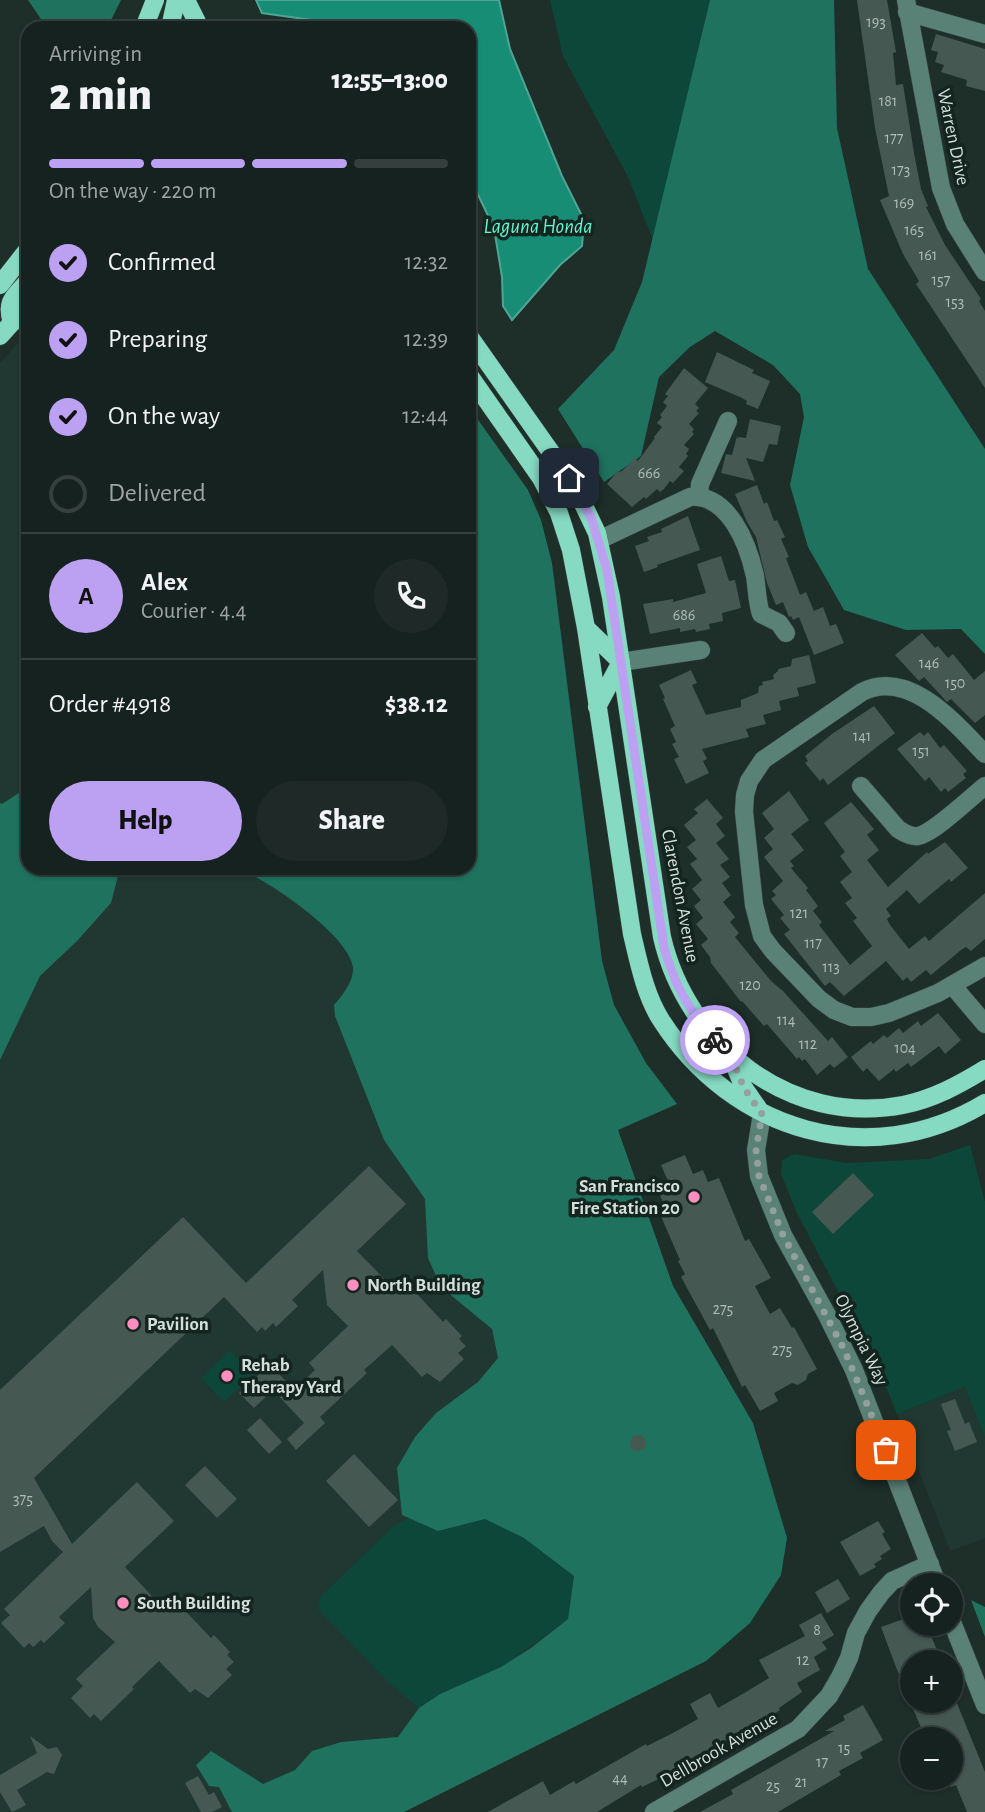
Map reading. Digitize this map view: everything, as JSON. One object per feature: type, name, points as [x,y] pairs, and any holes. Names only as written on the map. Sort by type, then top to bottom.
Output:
[{"type":"main road","points":[[147,21],[155,0]]},
{"type":"main road","points":[[172,21],[176,0]]},
{"type":"main road","points":[[186,0],[196,21]]},
{"type":"main road","points":[[0,285],[21,260]]},
{"type":"main road","points":[[12,323],[9,304],[21,289]]},
{"type":"main road","points":[[0,336],[21,313]]},
{"type":"main road","name":"Clarendon Avenue","points":[[476,345],[574,485],[599,540],[607,570],[659,920],[676,982],[691,1010],[731,1056],[766,1081],[806,1098],[852,1108],[900,1105],[937,1095],[985,1069]]},
{"type":"main road","points":[[476,385],[541,478],[559,513],[571,550],[586,628],[632,934],[643,981],[660,1019],[690,1056],[718,1084],[762,1114],[822,1133],[881,1137],[915,1132],[940,1125],[985,1103]]},
{"type":"main road","points":[[586,628],[621,662],[597,706]]},
{"type":"main road","points":[[731,1056],[744,1088],[762,1114]]},
{"type":"main road","points":[[762,1114],[806,1098]]},
{"type":"street","points":[[907,6],[985,34]]},
{"type":"street","name":"Warren Drive","points":[[907,6],[941,188],[955,224],[985,272]]},
{"type":"street","points":[[699,497],[700,484],[728,421]]},
{"type":"street","points":[[599,540],[690,497],[699,497],[718,505],[736,527],[752,565],[761,614],[774,619],[786,633]]},
{"type":"street","points":[[621,662],[701,650]]},
{"type":"street","points":[[983,972],[889,1013],[871,1017],[843,1014],[819,999],[773,951],[758,927],[745,822],[745,795],[752,774],[763,760],[843,704],[876,686],[897,686],[918,696],[948,718],[985,754]]},
{"type":"street","points":[[861,786],[898,829],[917,836],[932,829],[985,786]]},
{"type":"street","points":[[953,985],[985,1024]]},
{"type":"street","name":"Olympia Way","points":[[762,1114],[756,1150],[759,1176],[783,1235],[854,1370],[933,1573]]},
{"type":"street","name":"Dellbrook Avenue","points":[[653,1812],[798,1729],[829,1696],[849,1658],[856,1633],[881,1593],[892,1581],[930,1564]]},
{"type":"street","points":[[958,1636],[985,1705]]},
{"type":"shaded area","points":[[28,0],[121,0],[110,21],[42,21]]},
{"type":"shaded area","points":[[550,0],[710,0],[653,240],[628,177],[563,56]]},
{"type":"shaded area","points":[[710,0],[834,0],[837,128],[868,269],[985,449],[985,654],[961,629],[906,630],[844,610],[808,547],[790,485],[804,417],[800,394],[773,365],[715,331],[690,347],[659,377],[641,456],[604,482],[558,409],[614,350],[642,282]]},
{"type":"shaded area","points":[[21,340],[21,875],[476,875],[476,417],[528,490],[541,520],[552,563],[602,961],[614,1005],[646,1063],[677,1104],[618,1130],[673,1286],[753,1423],[787,1538],[781,1575],[750,1623],[706,1661],[525,1750],[384,1812],[0,1812],[0,363]]},
{"type":"shaded area","points":[[476,417],[528,490],[541,520],[552,563],[602,961],[614,1005],[646,1063],[677,1104],[618,1130],[673,1286],[753,1423],[787,1538],[781,1575],[750,1623],[706,1661],[404,1812],[232,1812],[219,1787],[209,1786],[196,1765],[211,1751],[263,1784],[295,1770],[312,1751],[341,1742],[398,1737],[419,1708],[440,1694],[501,1667],[568,1619],[574,1576],[524,1538],[485,1519],[438,1531],[402,1515],[397,1468],[415,1437],[436,1413],[478,1382],[498,1358],[492,1329],[441,1287],[428,1258],[425,1199],[384,1140],[335,1016],[334,1005],[352,977],[353,967],[348,955],[339,941],[309,913],[251,875],[476,875]]},
{"type":"shaded area","points":[[21,792],[21,875],[118,875],[111,903],[77,941],[40,976],[0,1060],[0,803]]},
{"type":"shaded area","points":[[970,1145],[985,1202],[985,1438],[965,1387],[897,1414],[880,1372],[797,1213],[781,1174],[782,1160],[794,1154],[847,1163],[929,1159]]},
{"type":"shaded area","name":"Rehab Therapy Yard","points":[[230,1350],[253,1375],[224,1402],[201,1378]]},
{"type":"shaded area","points":[[965,1387],[985,1438],[985,1538],[950,1551],[897,1414]]},
{"type":"shaded area","points":[[410,1518],[438,1531],[485,1519],[524,1538],[574,1576],[568,1619],[501,1667],[440,1694],[419,1708],[389,1683],[318,1609],[321,1596],[395,1525]]},
{"type":"shaded area","points":[[971,1600],[985,1607],[985,1637]]},
{"type":"water","name":"Laguna Honda","points":[[256,0],[499,0],[510,49],[562,176],[584,220],[582,246],[560,265],[512,320],[503,306],[502,277],[494,228],[476,191],[476,21],[319,21],[262,13]]},
{"type":"building","points":[[857,0],[887,0],[896,52],[893,53],[896,85],[903,84],[921,189],[928,206],[926,207],[945,245],[981,299],[979,301],[985,311],[985,388],[916,284],[919,281],[903,254],[880,200],[889,196],[875,128]]},
{"type":"building","points":[[936,34],[985,49],[985,91],[966,86],[967,80],[941,72],[944,65],[935,62],[938,52],[931,50]]},
{"type":"building","points":[[717,352],[770,381],[758,409],[746,404],[747,401],[742,398],[705,382]]},
{"type":"building","points":[[684,368],[708,388],[695,404],[699,413],[689,424],[694,429],[694,434],[684,445],[689,449],[686,454],[688,456],[679,467],[684,471],[660,492],[657,489],[632,507],[607,484],[635,458],[638,461],[655,438],[662,427],[657,423],[662,417],[660,415],[667,406],[663,402],[668,396],[665,394]]},
{"type":"building","points":[[750,419],[781,426],[777,445],[769,444],[763,462],[746,458],[755,481],[721,473],[726,454],[732,455],[737,436],[738,439],[746,438]]},
{"type":"building","points":[[757,485],[764,504],[767,502],[774,521],[777,520],[785,537],[781,539],[800,595],[806,592],[814,611],[823,607],[830,626],[836,624],[844,643],[814,655],[799,617],[793,620],[789,617],[783,602],[776,605],[767,583],[756,537],[735,494]]},
{"type":"building","points":[[688,516],[700,550],[644,572],[635,546],[649,541],[647,537],[662,532],[661,529]]},
{"type":"building","points":[[721,556],[729,581],[735,580],[741,608],[722,613],[723,621],[709,624],[710,629],[680,632],[680,628],[650,634],[643,604],[673,599],[673,602],[706,593],[697,564]]},
{"type":"building","points":[[922,633],[948,658],[953,654],[974,680],[985,671],[985,715],[975,723],[951,699],[947,702],[924,677],[919,681],[895,655]]},
{"type":"building","points":[[809,655],[816,683],[797,688],[799,696],[779,701],[781,710],[763,715],[766,724],[746,729],[749,737],[702,749],[707,759],[703,761],[709,773],[686,784],[674,759],[679,757],[672,744],[676,742],[670,729],[675,726],[659,685],[691,670],[697,683],[692,685],[706,715],[741,707],[741,700],[758,693],[762,682],[774,679],[773,675],[778,669],[791,666],[792,659]]},
{"type":"building","points":[[874,706],[895,733],[828,785],[823,778],[820,781],[805,763],[808,761],[805,756]]},
{"type":"building","points":[[920,732],[924,736],[928,732],[940,748],[944,745],[967,771],[963,774],[966,778],[948,792],[945,788],[941,792],[929,777],[925,781],[897,749]]},
{"type":"building","points":[[789,791],[809,820],[791,834],[804,850],[790,861],[794,866],[791,868],[808,888],[806,890],[818,906],[813,911],[822,922],[819,925],[850,965],[872,946],[853,921],[857,918],[845,903],[852,898],[840,882],[852,872],[840,856],[845,852],[824,823],[851,802],[874,829],[867,835],[879,850],[867,860],[888,887],[927,852],[928,854],[945,842],[968,868],[951,882],[949,879],[919,904],[907,890],[886,909],[891,916],[887,919],[890,925],[909,949],[925,936],[929,941],[985,893],[985,939],[971,951],[966,947],[961,950],[931,975],[926,970],[911,982],[907,977],[903,981],[886,961],[844,996],[830,982],[825,986],[784,934],[790,930],[780,918],[784,915],[771,899],[776,895],[772,891],[783,881],[764,857],[773,849],[764,838],[774,829],[762,813]]},
{"type":"building","points":[[707,799],[723,818],[716,824],[725,836],[716,843],[729,859],[720,865],[730,877],[722,883],[731,895],[723,902],[735,917],[730,922],[739,933],[735,937],[771,981],[828,1041],[832,1037],[848,1057],[834,1068],[830,1064],[817,1075],[805,1059],[797,1059],[767,1024],[764,1026],[741,1002],[711,963],[701,945],[708,939],[696,924],[703,918],[694,906],[701,900],[692,889],[702,880],[690,864],[697,859],[687,847],[696,840],[684,825],[698,813],[694,809]]},
{"type":"building","points":[[938,1013],[961,1040],[945,1054],[939,1046],[911,1067],[908,1063],[896,1072],[894,1069],[879,1081],[867,1068],[863,1072],[851,1057],[871,1041],[873,1044],[884,1035],[887,1038],[899,1028],[903,1033],[918,1021],[921,1026]]},
{"type":"building","points":[[685,1155],[693,1174],[703,1170],[708,1182],[719,1178],[745,1241],[749,1239],[771,1278],[755,1286],[757,1290],[770,1314],[780,1308],[792,1328],[794,1327],[817,1369],[798,1385],[792,1383],[774,1393],[778,1401],[760,1411],[745,1385],[742,1387],[713,1328],[710,1330],[681,1277],[685,1274],[656,1205],[663,1202],[659,1193],[671,1188],[661,1165]]},
{"type":"building","points":[[369,1166],[406,1204],[357,1251],[396,1291],[406,1282],[443,1322],[446,1319],[462,1336],[459,1339],[466,1346],[458,1353],[464,1359],[440,1382],[427,1373],[422,1377],[392,1345],[364,1370],[367,1373],[320,1417],[325,1423],[296,1450],[287,1439],[304,1423],[273,1390],[254,1408],[239,1393],[270,1364],[294,1390],[315,1370],[309,1363],[348,1326],[327,1305],[323,1270],[292,1300],[298,1306],[276,1327],[273,1323],[265,1331],[262,1327],[257,1332],[224,1297],[34,1478],[72,1544],[137,1482],[174,1521],[125,1567],[163,1608],[173,1598],[211,1638],[214,1635],[230,1652],[227,1655],[234,1662],[226,1669],[232,1675],[208,1698],[195,1689],[190,1693],[159,1661],[101,1721],[94,1714],[90,1718],[71,1698],[83,1686],[76,1679],[115,1642],[98,1627],[93,1618],[91,1587],[59,1617],[65,1623],[44,1643],[41,1640],[33,1647],[29,1643],[24,1648],[1,1623],[10,1615],[4,1609],[63,1552],[52,1541],[44,1526],[0,1552],[0,1390],[183,1217],[246,1283]]},
{"type":"building","points":[[853,1173],[874,1195],[833,1234],[812,1212]]},
{"type":"building","points":[[955,1399],[965,1424],[969,1422],[977,1442],[955,1451],[947,1431],[951,1430],[941,1404]]},
{"type":"building","points":[[260,1418],[282,1442],[269,1454],[247,1430]]},
{"type":"building","points":[[638,1435],[644,1437],[644,1449],[638,1451],[632,1449],[630,1443],[632,1437]]},
{"type":"building","points":[[354,1454],[398,1500],[369,1527],[326,1481]]},
{"type":"building","points":[[205,1466],[237,1499],[217,1518],[185,1485]]},
{"type":"building","points":[[878,1521],[891,1549],[880,1556],[882,1559],[874,1564],[876,1567],[860,1576],[840,1542]]},
{"type":"building","points":[[838,1579],[850,1599],[827,1613],[815,1592]]},
{"type":"building","points":[[821,1613],[834,1635],[822,1642],[827,1649],[814,1657],[820,1670],[797,1683],[802,1692],[759,1726],[714,1752],[642,1787],[641,1785],[597,1812],[488,1812],[543,1781],[550,1795],[574,1781],[576,1784],[646,1744],[647,1746],[671,1734],[698,1719],[690,1704],[710,1693],[718,1708],[746,1692],[769,1678],[759,1660],[805,1636],[799,1625]]},
{"type":"building","points":[[900,1620],[900,1636],[931,1636],[937,1650],[900,1650],[900,1677],[881,1627]]},
{"type":"building","points":[[863,1705],[883,1740],[860,1753],[863,1758],[839,1771],[841,1775],[778,1812],[700,1812],[733,1794],[731,1790],[834,1731],[825,1731],[845,1720],[843,1716]]},
{"type":"building","points":[[915,1713],[961,1713],[985,1772],[985,1812],[967,1812],[958,1790],[963,1790],[963,1727],[921,1727]]},
{"type":"building","points":[[30,1736],[48,1749],[57,1747],[62,1755],[54,1774],[47,1772],[17,1790],[26,1805],[12,1812],[0,1792],[0,1775],[37,1753]]},
{"type":"building","points":[[198,1776],[209,1795],[214,1792],[222,1807],[212,1812],[201,1812],[185,1783]]},
{"type":"way so far","points":[[715,1040],[731,1056],[744,1088],[762,1114],[756,1150],[759,1176],[779,1227],[844,1349],[886,1450]]},
{"type":"place","name":"San Francisco Fire Station 20","points":[[694,1197]]},
{"type":"place","name":"North Building","points":[[353,1285]]},
{"type":"place","name":"Pavilion","points":[[133,1324]]},
{"type":"place","name":"Rehab Therapy Yard","points":[[227,1376]]},
{"type":"place","name":"South Building","points":[[123,1603]]},
{"type":"route","points":[[569,478],[591,517],[607,570],[664,947],[673,974],[691,1010],[715,1040]]}]
